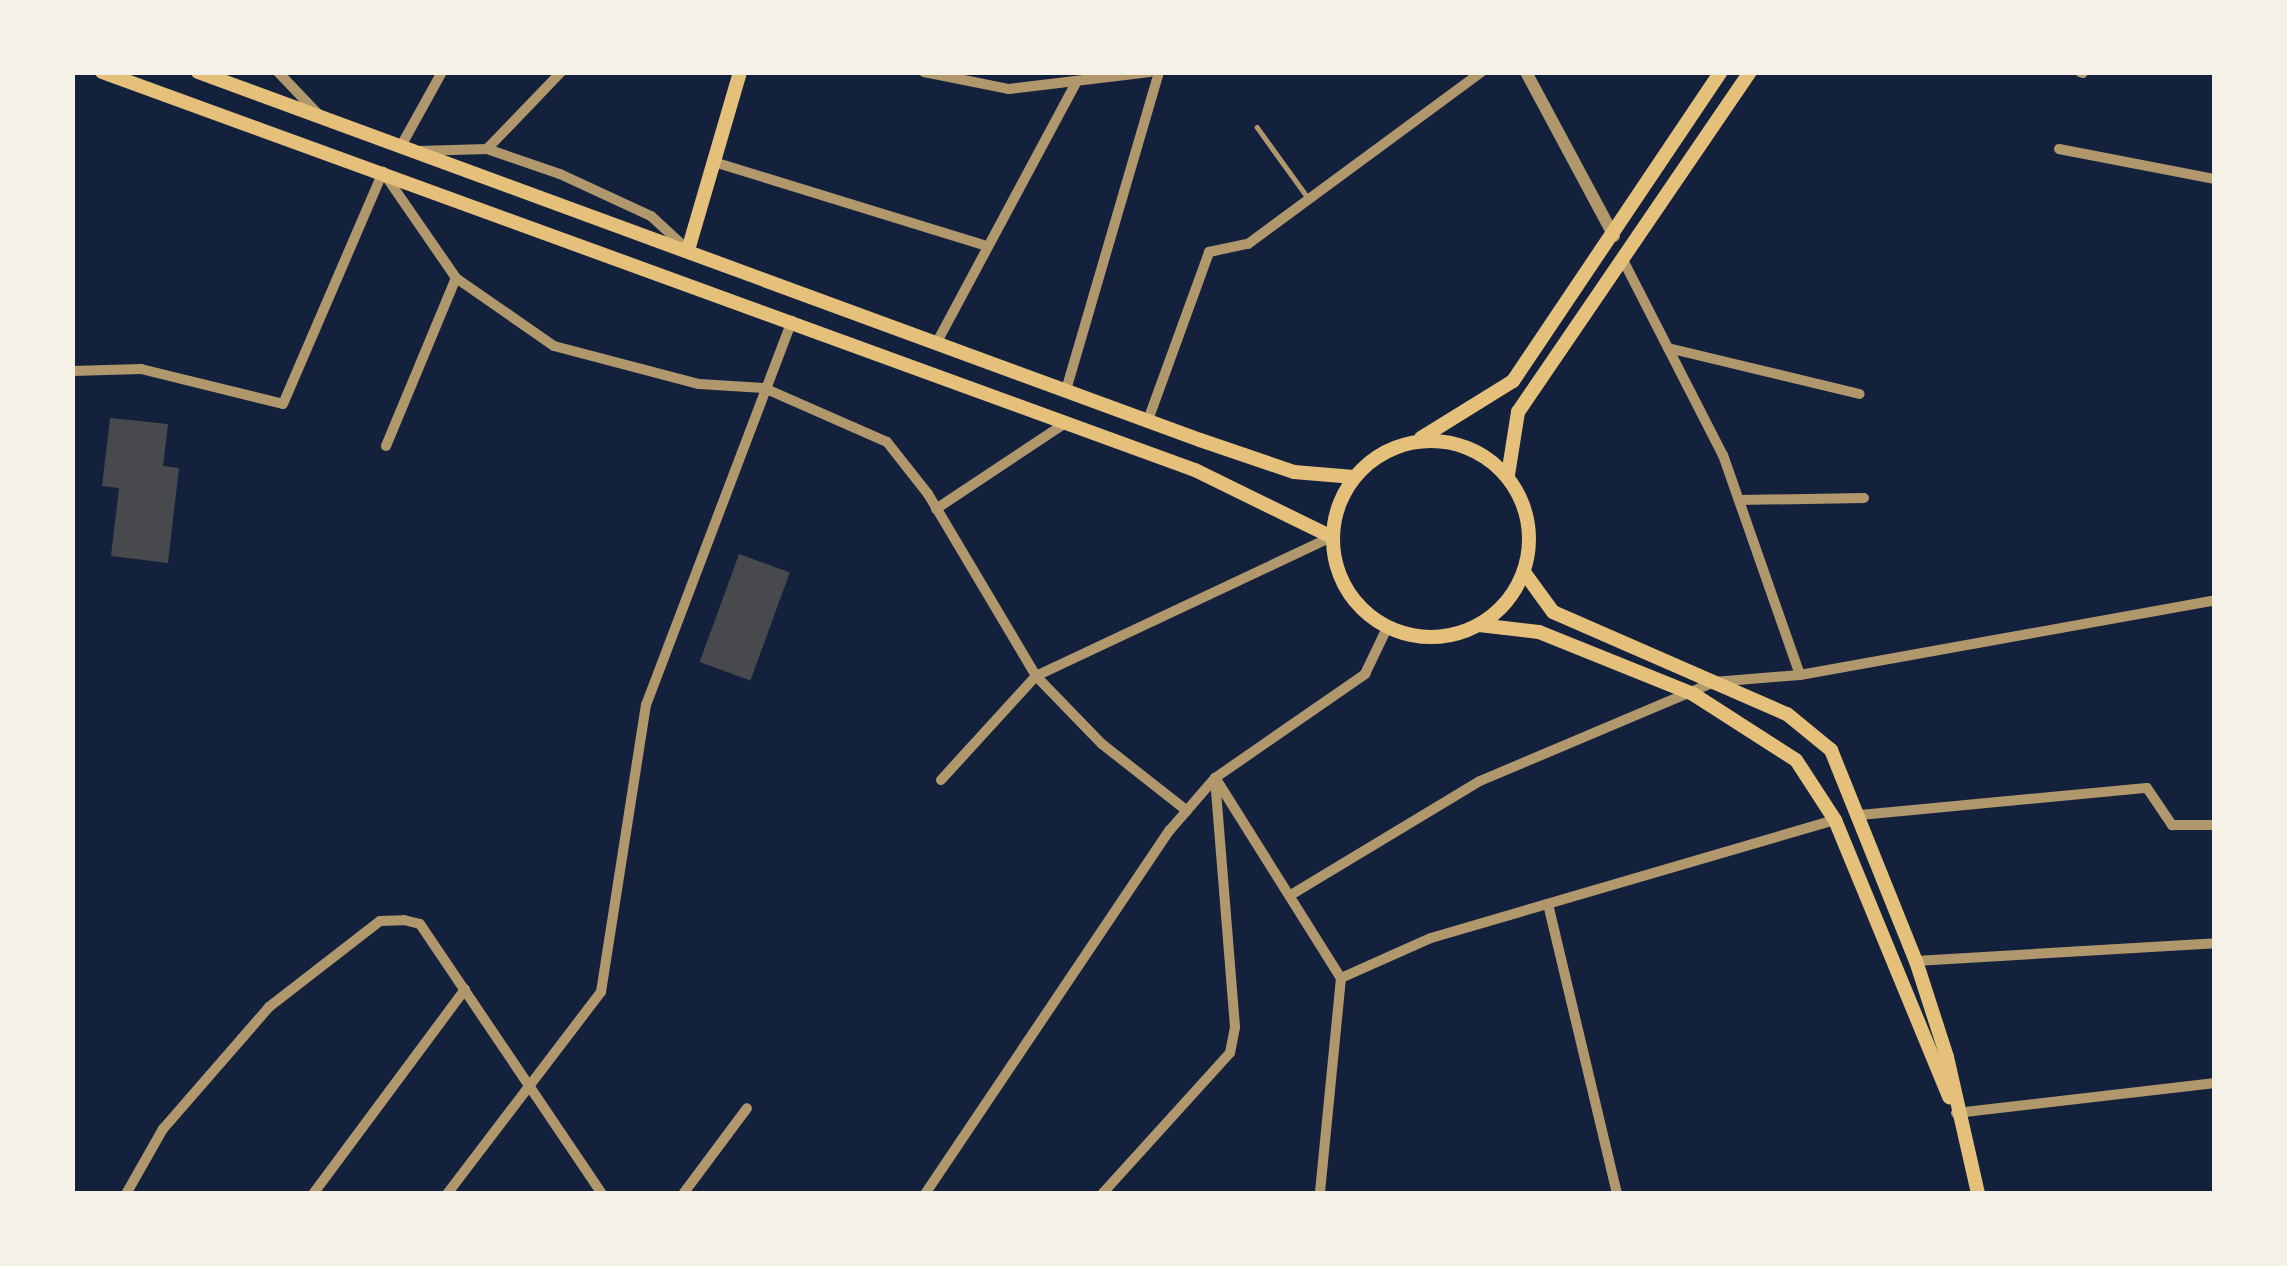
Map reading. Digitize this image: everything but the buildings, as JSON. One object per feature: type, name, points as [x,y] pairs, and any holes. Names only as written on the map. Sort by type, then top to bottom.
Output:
[{"type":"main road","points":[[102,72],[1195,470],[1332,537]]},
{"type":"main road","points":[[198,72],[1294,472],[1354,477],[1514,381],[1721,72]]},
{"type":"main road","points":[[688,250],[740,72]]},
{"type":"main road","points":[[1354,477],[1332,537],[1346,590],[1387,628],[1438,638],[1479,625],[1506,604],[1524,572],[1529,526],[1508,475],[1518,412],[1750,72]]},
{"type":"main road","points":[[1416,441],[1450,441],[1508,475]]},
{"type":"main road","points":[[1524,572],[1553,612],[1714,682],[1821,738],[1860,814],[1916,961],[1947,1057],[1978,1194]]},
{"type":"main road","points":[[1479,625],[1539,632],[1693,694],[1796,760],[1835,820],[1956,1113]]},
{"type":"street","points":[[278,72],[321,117]]},
{"type":"street","points":[[487,149],[558,77],[542,72]]},
{"type":"street","points":[[924,72],[1019,89],[1154,72],[1066,390]]},
{"type":"street","points":[[1018,72],[1019,89]]},
{"type":"street","points":[[1148,420],[1209,252],[1248,244],[1481,72]]},
{"type":"street","points":[[1526,72],[1614,236]]},
{"type":"street","points":[[439,74],[409,148],[487,149],[651,216],[688,250]]},
{"type":"street","points":[[937,342],[983,244],[1076,85]]},
{"type":"street","points":[[2059,149],[2215,179]]},
{"type":"street","points":[[714,162],[983,244]]},
{"type":"street","points":[[383,172],[456,278],[554,346],[700,384],[764,388],[887,442],[936,509],[1036,676],[1102,744],[1187,811]]},
{"type":"street","points":[[72,371],[141,369],[283,404],[383,172]]},
{"type":"street","points":[[1623,260],[1739,500],[1800,675]]},
{"type":"street","points":[[386,446],[456,278]]},
{"type":"street","points":[[447,1194],[526,1081],[601,992],[610,968],[646,705],[792,320]]},
{"type":"street","points":[[1668,348],[1860,394]]},
{"type":"street","points":[[936,509],[1067,422]]},
{"type":"street","points":[[1739,500],[1864,498]]},
{"type":"street","points":[[941,780],[1036,676],[1332,537]]},
{"type":"street","points":[[1294,893],[1480,781],[1714,682],[1800,675],[2215,600]]},
{"type":"street","points":[[925,1194],[1187,811],[1215,778],[1365,674],[1387,628]]},
{"type":"street","points":[[1215,778],[1294,893],[1342,978],[1320,1194]]},
{"type":"street","points":[[1102,1194],[1230,1053],[1235,1027],[1215,778]]},
{"type":"street","points":[[1860,814],[2147,788],[2172,825],[2215,825]]},
{"type":"street","points":[[1342,978],[1431,938],[1835,820]]},
{"type":"street","points":[[1548,904],[1617,1194]]},
{"type":"street","points":[[126,1194],[164,1129],[269,1007],[380,921],[404,920],[420,924],[602,1194]]},
{"type":"street","points":[[1916,961],[2215,943]]},
{"type":"street","points":[[313,1194],[465,989]]},
{"type":"street","points":[[1956,1113],[2215,1083]]},
{"type":"street","points":[[683,1194],[747,1108]]},
{"type":"lane","points":[[1257,127],[1309,199]]}]
